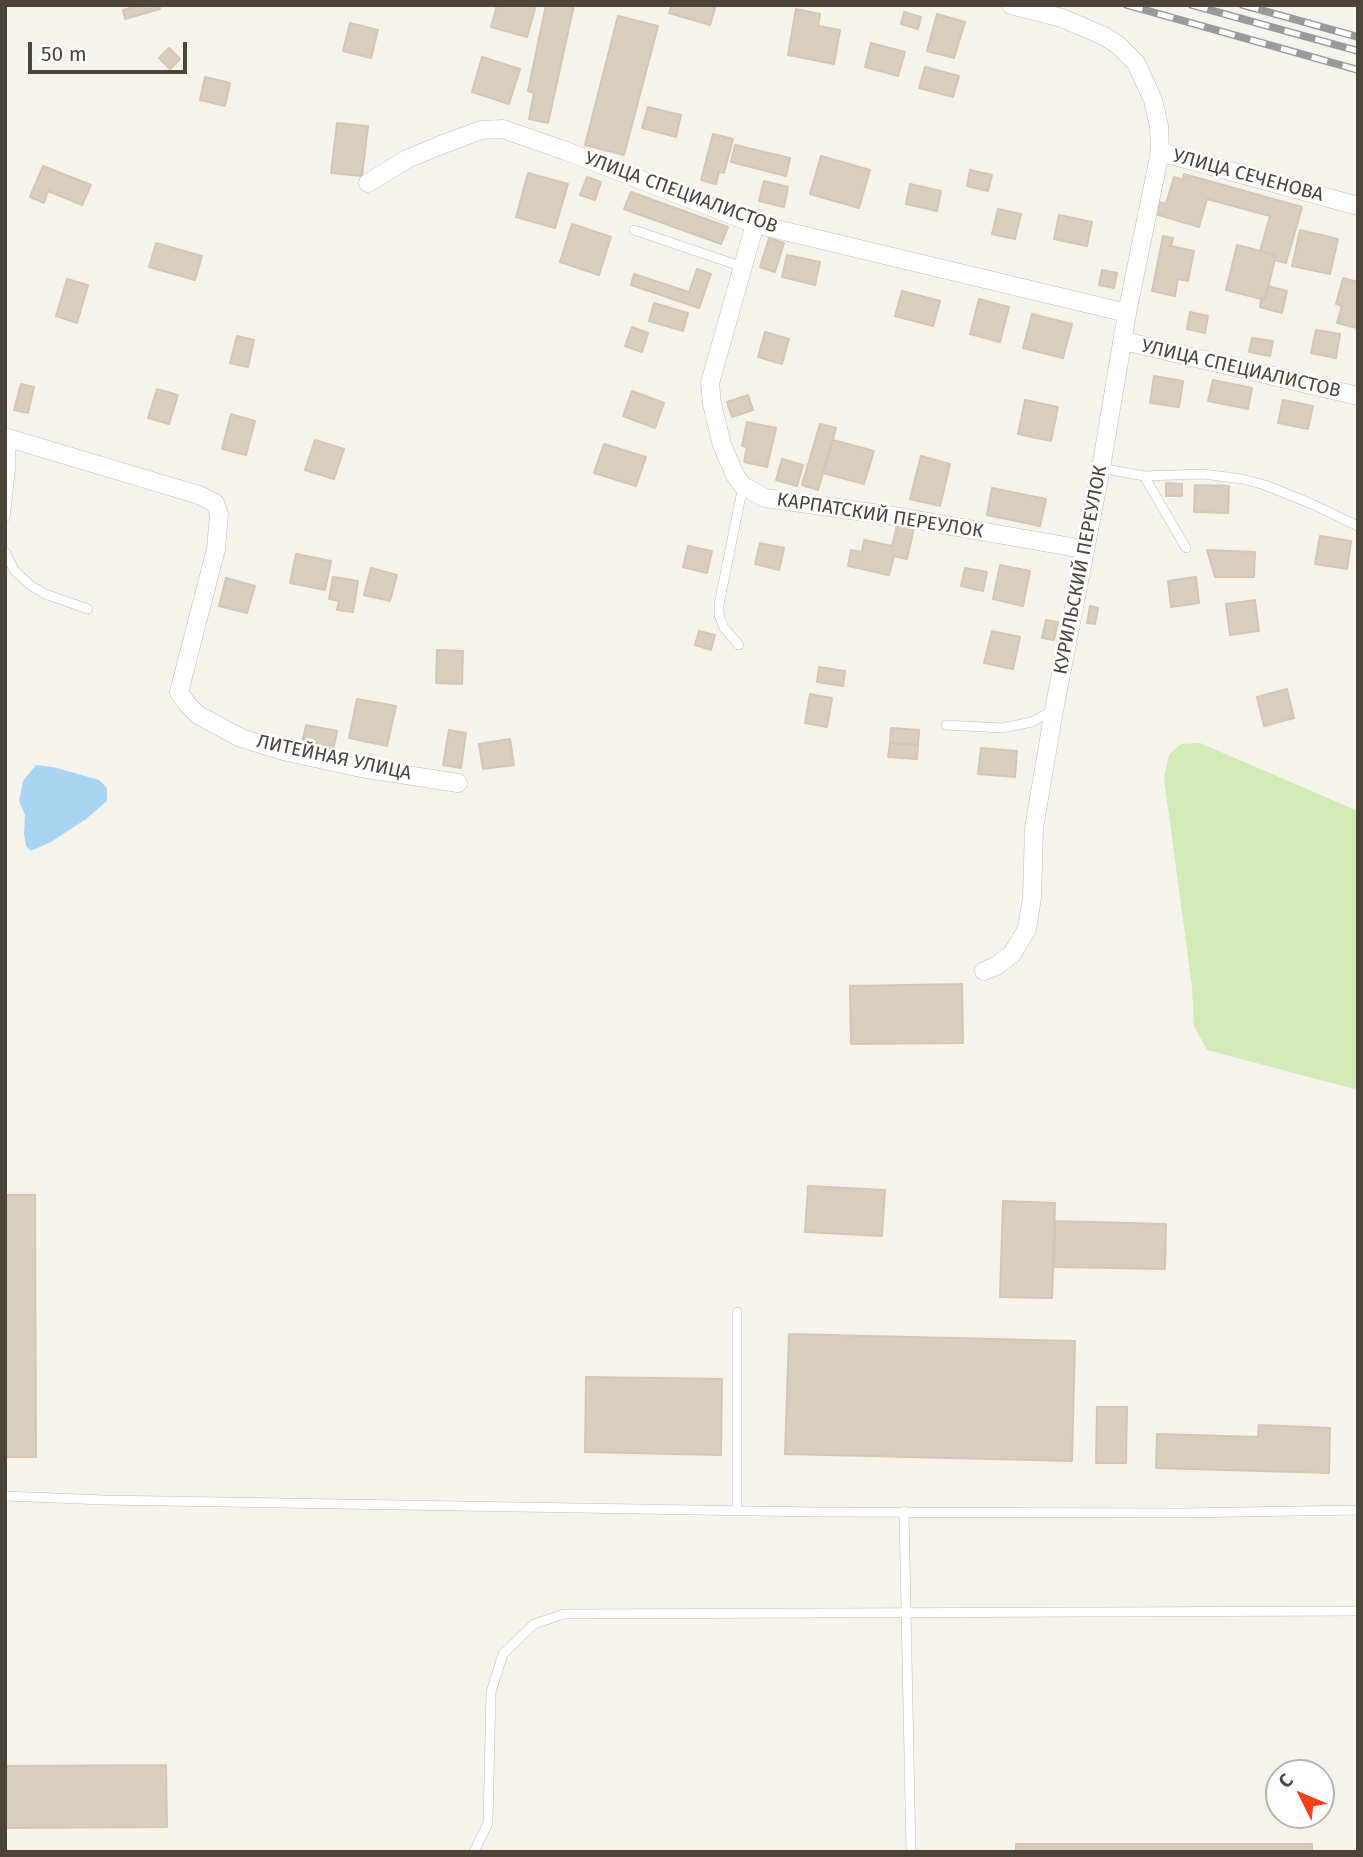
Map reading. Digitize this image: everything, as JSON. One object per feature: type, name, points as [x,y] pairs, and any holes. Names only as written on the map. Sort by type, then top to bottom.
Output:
[{"type":"street","name":"УЛИЦА СЕЧЕНОВА","points":[[1011,5],[1062,18],[1118,45],[1136,63],[1153,100],[1159,126],[1160,152],[1358,206]]},
{"type":"street","name":"УЛИЦА СПЕЦИАЛИСТОВ","points":[[368,183],[407,159],[441,145],[481,130],[503,130],[566,150],[755,224],[1127,313]]},
{"type":"street","name":"КУРИЛЬСКИЙ ПЕРЕУЛОК","points":[[984,971],[1012,954],[1027,929],[1032,898],[1034,828],[1054,710],[1101,468],[1127,313],[1160,152]]},
{"type":"street","points":[[743,486],[735,475],[722,445],[710,383],[755,224]]},
{"type":"street","name":"УЛИЦА СПЕЦИАЛИСТОВ","points":[[1124,341],[1358,396]]},
{"type":"street","name":"ЛИТЕЙНАЯ УЛИЦА","points":[[8,438],[199,495],[215,503],[219,514],[216,549],[179,692],[187,705],[198,715],[241,738],[284,751],[361,768],[458,783]]},
{"type":"street","name":"КАРПАТСКИЙ ПЕРЕУЛОК","points":[[743,486],[765,498],[894,516],[1083,550]]},
{"type":"lane","points":[[634,230],[743,267]]},
{"type":"lane","points":[[5,517],[11,466],[8,438]]},
{"type":"lane","points":[[1101,468],[1144,476],[1203,474],[1242,479],[1265,485],[1311,504],[1358,527]]},
{"type":"lane","points":[[1144,476],[1186,548]]},
{"type":"lane","points":[[739,645],[724,628],[719,615],[719,604],[743,486]]},
{"type":"lane","points":[[5,552],[14,570],[30,585],[45,594],[88,609]]},
{"type":"lane","points":[[946,724],[1002,729],[1032,722],[1054,710]]},
{"type":"lane","points":[[737,1312],[737,1510]]},
{"type":"lane","points":[[5,1496],[104,1500],[737,1510],[1181,1513],[1358,1510]]},
{"type":"lane","points":[[904,1511],[911,1852]]},
{"type":"lane","points":[[474,1852],[488,1823],[491,1692],[503,1654],[534,1624],[564,1614],[1358,1611]]},
{"type":"green space","points":[[1200,743],[1358,811],[1358,1090],[1207,1050],[1194,1026],[1192,987],[1164,778],[1169,755],[1181,744]]},
{"type":"water","points":[[36,765],[99,780],[107,788],[107,801],[86,819],[51,842],[31,851],[26,846],[25,815],[19,801],[23,781]]},
{"type":"building","points":[[141,5],[159,5],[160,9],[125,19],[123,10]]},
{"type":"building","points":[[497,5],[536,5],[527,37],[491,27]]},
{"type":"building","points":[[546,5],[574,5],[548,123],[529,119],[534,93],[528,91]]},
{"type":"building","points":[[672,5],[716,5],[710,25],[669,13]]},
{"type":"building","points":[[796,9],[820,14],[818,26],[840,30],[834,64],[788,55]]},
{"type":"building","points":[[904,12],[921,17],[918,29],[901,24]]},
{"type":"building","points":[[937,14],[965,22],[954,58],[927,51]]},
{"type":"building","points":[[618,16],[658,26],[624,155],[585,145]]},
{"type":"building","points":[[350,23],[378,30],[371,58],[343,51]]},
{"type":"building","points":[[871,43],[905,52],[898,76],[865,67]]},
{"type":"building","points":[[169,48],[180,59],[170,69],[159,58]]},
{"type":"building","points":[[482,57],[520,69],[509,104],[472,92]]},
{"type":"building","points":[[925,67],[959,76],[953,97],[919,88]]},
{"type":"building","points":[[205,77],[230,83],[225,106],[200,100]]},
{"type":"building","points":[[648,107],[681,115],[676,137],[642,128]]},
{"type":"building","points":[[337,123],[368,126],[362,176],[331,173]]},
{"type":"building","points":[[713,134],[733,139],[724,173],[719,172],[716,184],[701,180]]},
{"type":"building","points":[[735,145],[790,158],[786,176],[731,162]]},
{"type":"building","points":[[821,156],[870,170],[859,208],[810,194]]},
{"type":"building","points":[[43,166],[91,185],[82,205],[48,191],[44,203],[30,197]]},
{"type":"building","points":[[970,170],[992,175],[988,191],[967,186]]},
{"type":"building","points":[[528,173],[568,184],[555,228],[516,217]]},
{"type":"building","points":[[1184,174],[1302,207],[1286,263],[1275,260],[1276,255],[1260,251],[1270,216],[1207,199],[1199,227],[1155,214],[1159,202],[1166,204],[1174,177],[1183,180]]},
{"type":"building","points":[[587,177],[601,182],[595,200],[580,195]]},
{"type":"building","points":[[764,181],[788,187],[784,207],[759,201]]},
{"type":"building","points":[[910,184],[941,191],[937,211],[906,204]]},
{"type":"building","points":[[631,192],[728,227],[721,244],[624,209]]},
{"type":"building","points":[[998,209],[1021,214],[1015,239],[992,234]]},
{"type":"building","points":[[1059,215],[1092,222],[1087,246],[1054,239]]},
{"type":"building","points":[[572,224],[611,237],[599,275],[560,262]]},
{"type":"building","points":[[1300,230],[1338,239],[1330,274],[1292,266]]},
{"type":"building","points":[[1163,236],[1173,238],[1171,246],[1194,251],[1188,281],[1178,279],[1175,296],[1152,291]]},
{"type":"building","points":[[769,238],[784,243],[775,272],[760,267]]},
{"type":"building","points":[[156,243],[202,256],[195,280],[149,267]]},
{"type":"building","points":[[1237,245],[1276,255],[1265,300],[1226,290]]},
{"type":"building","points":[[787,255],[820,262],[815,285],[782,277]]},
{"type":"building","points":[[697,269],[711,274],[699,308],[631,285],[634,274],[689,292]]},
{"type":"building","points":[[1102,270],[1117,273],[1114,288],[1099,285]]},
{"type":"building","points":[[1343,278],[1358,282],[1357,328],[1337,323],[1342,306],[1336,304]]},
{"type":"building","points":[[67,279],[88,285],[77,323],[56,316]]},
{"type":"building","points":[[1268,286],[1287,291],[1282,313],[1260,307],[1261,299],[1265,300]]},
{"type":"building","points":[[902,291],[940,301],[933,326],[895,316]]},
{"type":"building","points":[[979,299],[1009,307],[1000,342],[970,334]]},
{"type":"building","points":[[654,303],[688,313],[683,331],[649,321]]},
{"type":"building","points":[[1190,312],[1208,316],[1205,333],[1187,329]]},
{"type":"building","points":[[1032,314],[1072,324],[1063,358],[1023,348]]},
{"type":"building","points":[[632,327],[648,333],[642,352],[625,346]]},
{"type":"building","points":[[1316,330],[1340,334],[1336,358],[1311,353]]},
{"type":"building","points":[[765,332],[789,339],[782,364],[758,357]]},
{"type":"building","points":[[237,336],[254,340],[248,367],[230,363]]},
{"type":"building","points":[[1252,338],[1273,341],[1270,356],[1249,352]]},
{"type":"building","points":[[1154,376],[1183,381],[1179,407],[1150,403]]},
{"type":"building","points":[[1213,380],[1252,388],[1248,409],[1208,401]]},
{"type":"building","points":[[21,384],[34,387],[28,413],[14,410]]},
{"type":"building","points":[[157,389],[178,395],[169,424],[148,418]]},
{"type":"building","points":[[632,391],[664,403],[655,428],[623,416]]},
{"type":"building","points":[[748,395],[753,410],[732,417],[727,402]]},
{"type":"building","points":[[1025,400],[1058,407],[1051,441],[1018,434]]},
{"type":"building","points":[[1283,400],[1313,406],[1308,429],[1278,423]]},
{"type":"building","points":[[231,414],[255,421],[246,455],[222,449]]},
{"type":"building","points":[[747,422],[776,428],[767,467],[744,462],[747,447],[742,446]]},
{"type":"building","points":[[820,424],[836,428],[818,490],[802,485]]},
{"type":"building","points":[[315,440],[344,449],[334,479],[305,470]]},
{"type":"building","points":[[833,440],[874,451],[864,484],[823,473]]},
{"type":"building","points":[[604,444],[646,457],[636,486],[594,473]]},
{"type":"building","points":[[921,456],[950,464],[940,506],[910,499]]},
{"type":"building","points":[[782,459],[803,465],[797,486],[776,480]]},
{"type":"building","points":[[1166,483],[1182,484],[1182,496],[1166,496]]},
{"type":"building","points":[[1195,485],[1229,486],[1228,513],[1194,512]]},
{"type":"building","points":[[992,488],[1046,499],[1040,526],[987,515]]},
{"type":"building","points":[[897,525],[914,528],[907,559],[894,556],[889,575],[848,566],[851,550],[862,552],[864,540],[892,546]]},
{"type":"building","points":[[1320,536],[1351,541],[1347,569],[1315,564]]},
{"type":"building","points":[[760,543],[784,548],[779,570],[755,564]]},
{"type":"building","points":[[688,546],[712,551],[707,573],[683,567]]},
{"type":"building","points":[[1207,550],[1255,552],[1254,577],[1215,577]]},
{"type":"building","points":[[296,554],[331,561],[325,590],[290,583]]},
{"type":"building","points":[[1000,565],[1030,571],[1023,606],[993,599]]},
{"type":"building","points":[[371,568],[397,575],[390,601],[364,595]]},
{"type":"building","points":[[965,568],[987,572],[983,591],[961,586]]},
{"type":"building","points":[[333,577],[358,581],[353,612],[337,610],[339,601],[329,599]]},
{"type":"building","points":[[1196,577],[1199,603],[1171,607],[1168,581]]},
{"type":"building","points":[[226,578],[255,586],[247,613],[219,606]]},
{"type":"building","points":[[1255,600],[1259,631],[1230,635],[1226,604]]},
{"type":"building","points":[[1090,606],[1098,608],[1095,624],[1087,623]]},
{"type":"building","points":[[1046,620],[1058,622],[1054,640],[1042,638]]},
{"type":"building","points":[[699,631],[715,635],[711,650],[695,645]]},
{"type":"building","points":[[992,631],[1020,637],[1013,669],[984,663]]},
{"type":"building","points":[[437,650],[463,651],[462,684],[436,683]]},
{"type":"building","points":[[819,667],[845,671],[843,686],[817,682]]},
{"type":"building","points":[[1287,689],[1294,718],[1264,726],[1257,697]]},
{"type":"building","points":[[810,694],[832,698],[827,727],[805,723]]},
{"type":"building","points":[[357,699],[396,706],[387,746],[349,738]]},
{"type":"building","points":[[306,725],[337,731],[332,755],[301,748]]},
{"type":"building","points":[[891,728],[919,730],[918,745],[890,743]]},
{"type":"building","points":[[449,730],[466,733],[461,768],[443,765]]},
{"type":"building","points":[[510,739],[514,765],[483,769],[479,744]]},
{"type":"building","points":[[890,743],[918,745],[917,759],[888,757]]},
{"type":"building","points":[[981,748],[1017,751],[1015,777],[978,774]]},
{"type":"building","points":[[962,984],[963,1043],[851,1044],[850,986]]},
{"type":"building","points":[[808,1186],[885,1190],[882,1236],[805,1232]]},
{"type":"building","points":[[5,1195],[35,1195],[36,1457],[5,1457]]},
{"type":"building","points":[[1003,1201],[1055,1203],[1052,1298],[1000,1297]]},
{"type":"building","points":[[1055,1221],[1166,1224],[1165,1269],[1054,1267]]},
{"type":"building","points":[[789,1334],[1075,1341],[1072,1461],[785,1454]]},
{"type":"building","points":[[586,1377],[722,1379],[721,1455],[585,1452]]},
{"type":"building","points":[[1097,1407],[1127,1407],[1126,1463],[1096,1463]]},
{"type":"building","points":[[1259,1425],[1330,1428],[1329,1473],[1156,1468],[1157,1434],[1258,1437]]},
{"type":"building","points":[[166,1765],[167,1827],[5,1828],[5,1766]]},
{"type":"building","points":[[1016,1844],[1312,1844],[1312,1852],[1016,1852]]},
{"type":"railway","points":[[1127,5],[1358,70]]},
{"type":"railway","points":[[1192,5],[1358,51]]},
{"type":"railway","points":[[1243,5],[1358,37]]}]
